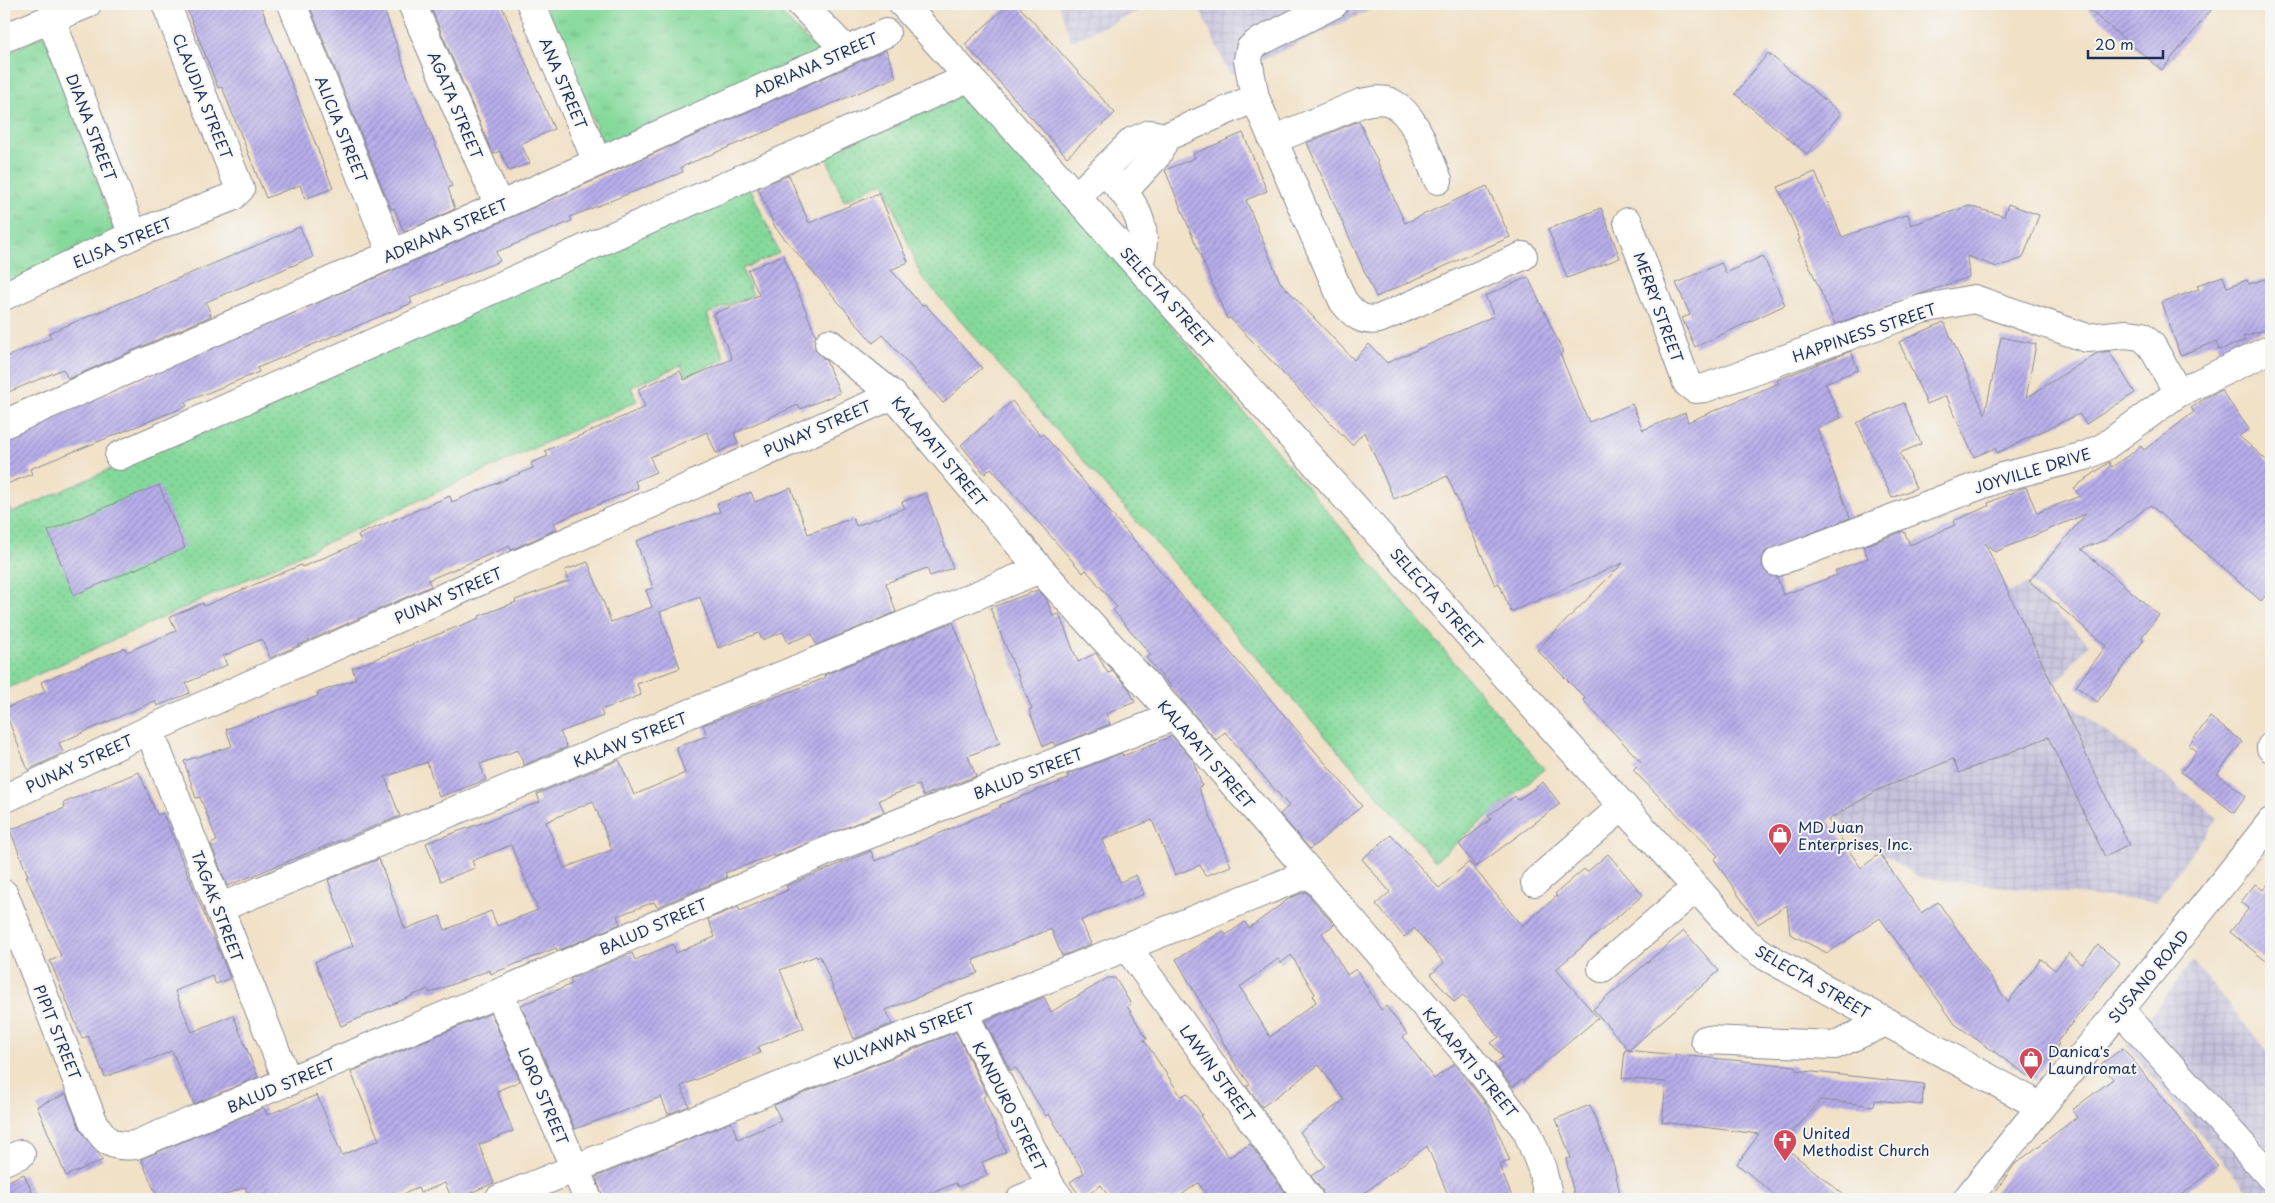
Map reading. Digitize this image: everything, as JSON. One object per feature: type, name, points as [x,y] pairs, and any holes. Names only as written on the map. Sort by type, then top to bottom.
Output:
[{"type":"street","points":[[4,38],[87,4]]},
{"type":"street","name":"CLAUDIA STREET","points":[[166,4],[240,190]]},
{"type":"street","name":"ALICIA STREET","points":[[292,4],[392,254]]},
{"type":"street","name":"AGATA STREET","points":[[412,4],[499,206]]},
{"type":"street","name":"ANA STREET","points":[[531,4],[597,162]]},
{"type":"street","points":[[801,4],[846,50]]},
{"type":"street","name":"SELECTA STREET","points":[[903,4],[1139,264],[1743,940],[1766,957],[2040,1106]]},
{"type":"street","points":[[1334,4],[1250,49],[1248,60],[1255,98],[1343,301],[1360,318],[1369,320],[1388,316],[1522,256]]},
{"type":"street","name":"DIANA STREET","points":[[51,19],[133,235]]},
{"type":"street","name":"ADRIANA STREET","points":[[4,424],[392,254],[886,33]]},
{"type":"street","points":[[119,456],[970,77]]},
{"type":"street","points":[[1077,196],[1125,148],[1142,136],[1150,134],[1166,137],[1255,98]]},
{"type":"street","points":[[1273,140],[1361,102],[1375,100],[1391,102],[1407,115],[1438,180]]},
{"type":"street","points":[[1124,192],[1157,155],[1166,137]]},
{"type":"street","points":[[1103,170],[1124,192],[1134,207],[1144,232],[1144,244],[1139,264]]},
{"type":"street","name":"ELISA STREET","points":[[4,296],[133,235],[232,197],[240,190]]},
{"type":"street","name":"MERRY STREET","points":[[1628,222],[1686,383],[1695,389]]},
{"type":"street","name":"HAPPINESS STREET","points":[[1695,389],[1705,388],[1922,309],[1974,299],[2087,338],[2126,334],[2142,336],[2152,346],[2178,393]]},
{"type":"street","name":"KALAPATI STREET","points":[[829,343],[893,395],[1040,569],[1175,716],[1470,1058],[1517,1116],[1534,1147],[1548,1196]]},
{"type":"street","name":"JOYVILLE DRIVE","points":[[1778,562],[2002,478],[2085,456],[2104,447],[2178,393],[2271,349]]},
{"type":"street","name":"PUNAY STREET","points":[[4,799],[149,730],[893,395]]},
{"type":"street","name":"KALAW STREET","points":[[219,908],[1040,569]]},
{"type":"street","name":"BALUD STREET","points":[[135,1145],[499,994],[834,848],[1175,716]]},
{"type":"street","name":"TAGAK STREET","points":[[149,730],[288,1082]]},
{"type":"street","points":[[1535,882],[1623,806]]},
{"type":"street","name":"SUSANO ROAD","points":[[1967,1199],[2040,1106],[2271,822]]},
{"type":"street","name":"KULYAWAN STREET","points":[[499,1199],[1310,873]]},
{"type":"street","points":[[1602,968],[1696,888]]},
{"type":"street","name":"PIPIT STREET","points":[[4,894],[93,1121],[105,1140],[123,1146],[135,1145]]},
{"type":"street","name":"LAWIN STREET","points":[[1127,947],[1309,1199]]},
{"type":"street","name":"LORO STREET","points":[[499,994],[588,1199]]},
{"type":"street","points":[[2120,1010],[2271,1177]]},
{"type":"street","name":"KANDURO STREET","points":[[963,1012],[1055,1193]]},
{"type":"street","points":[[1705,1040],[1835,1045],[1886,1022]]},
{"type":"street","points":[[1021,1199],[1055,1193]]},
{"type":"shaded area","points":[[1059,4],[1154,4],[1071,41]]},
{"type":"shaded area","points":[[1197,4],[1383,4],[1230,75]]},
{"type":"shaded area","points":[[2027,585],[2089,644],[2051,689],[2218,817],[2156,902],[1920,878],[1848,830],[1736,698]]},
{"type":"shaded area","points":[[2193,961],[2271,1056],[2271,1199],[2254,1199],[2127,1046]]},
{"type":"green space","points":[[544,4],[772,4],[819,53],[607,153]]},
{"type":"green space","points":[[45,34],[120,247],[4,302],[4,56]]},
{"type":"green space","points":[[970,91],[1088,227],[1544,769],[1435,861],[921,276],[884,182],[844,201],[825,154]]},
{"type":"green space","points":[[749,185],[779,253],[742,269],[753,295],[707,314],[725,359],[686,376],[681,365],[631,387],[637,401],[4,690],[4,509],[9,507],[12,513]]},
{"type":"building","points":[[185,4],[260,4],[333,188],[305,199],[300,185],[266,198],[222,87],[218,88]]},
{"type":"building","points":[[309,4],[382,4],[409,80],[452,186],[448,188],[455,209],[404,232],[394,208],[391,209]]},
{"type":"building","points":[[439,4],[501,4],[554,129],[521,144],[530,163],[509,171],[500,151],[493,154],[431,8]]},
{"type":"building","points":[[1009,4],[1017,4],[1115,113],[1067,157],[965,44]]},
{"type":"building","points":[[2082,4],[2216,4],[2162,70]]},
{"type":"building","points":[[886,50],[896,77],[681,167],[683,172],[570,217],[572,221],[496,252],[500,261],[410,298],[412,303],[257,368],[259,372],[185,402],[187,406],[30,469],[32,474],[4,485],[4,439],[398,268]]},
{"type":"building","points":[[1768,53],[1841,113],[1807,154],[1735,94]]},
{"type":"building","points":[[1359,121],[1405,223],[1487,186],[1510,237],[1376,297],[1307,143]]},
{"type":"building","points":[[1243,133],[1267,191],[1246,200],[1280,282],[1354,360],[1369,344],[1387,363],[1494,316],[1485,296],[1528,277],[1563,352],[1560,354],[1589,422],[1632,404],[1643,430],[1685,413],[1688,422],[1779,383],[1777,380],[1851,351],[1858,370],[1825,383],[1841,418],[1817,428],[1850,518],[1765,552],[1762,560],[1763,568],[1768,574],[1777,577],[1783,595],[1837,575],[1835,571],[1868,558],[1863,546],[1904,531],[1910,545],[1955,525],[1953,521],[1989,506],[1988,503],[2022,488],[2026,487],[2037,513],[2080,496],[2074,488],[2109,462],[2112,467],[2141,446],[2144,450],[2194,412],[2191,408],[2221,390],[2249,429],[2239,436],[2271,464],[2271,589],[2261,601],[2150,505],[2105,540],[2081,549],[2159,615],[2141,638],[2144,640],[2097,702],[2076,686],[2106,646],[2029,581],[2086,514],[1995,552],[1985,543],[2129,845],[2105,857],[2048,737],[1959,773],[1953,759],[1878,790],[1828,820],[1861,868],[1880,854],[1921,913],[1938,902],[2008,1002],[2041,959],[2055,970],[2069,953],[2082,964],[2098,945],[2120,963],[2057,1042],[2059,1044],[2034,1080],[1955,1024],[1880,918],[1827,953],[1790,934],[1787,905],[1758,924],[1714,859],[1718,856],[1633,770],[1641,762],[1583,700],[1585,698],[1537,650],[1623,563],[1511,612],[1499,583],[1495,585],[1447,476],[1394,499],[1364,432],[1352,445],[1230,318],[1227,319],[1165,170],[1195,158],[1193,154]]},
{"type":"building","points":[[1815,172],[1842,237],[1908,214],[1911,225],[1969,206],[2004,216],[2008,204],[2039,215],[2023,258],[1997,267],[1967,256],[1969,277],[1835,324],[1798,240],[1800,239],[1778,187]]},
{"type":"building","points":[[789,175],[809,223],[879,193],[908,262],[891,270],[922,306],[925,304],[982,368],[943,403],[883,335],[873,343],[775,227],[758,188]]},
{"type":"building","points":[[1601,208],[1620,258],[1567,278],[1548,229]]},
{"type":"building","points":[[300,227],[313,257],[206,302],[211,316],[68,379],[63,369],[4,394],[4,358],[51,338],[49,333]]},
{"type":"building","points":[[783,255],[816,336],[815,349],[826,361],[840,393],[800,409],[798,405],[734,433],[738,443],[716,453],[707,432],[650,457],[656,472],[635,481],[638,488],[554,523],[557,529],[511,550],[510,546],[428,580],[431,586],[270,658],[262,639],[223,656],[227,665],[186,683],[190,693],[157,706],[155,701],[59,743],[63,753],[28,770],[4,709],[45,692],[41,682],[125,648],[127,652],[176,631],[170,617],[203,603],[204,606],[361,542],[358,535],[450,496],[452,502],[533,468],[531,463],[548,456],[545,451],[645,407],[638,389],[680,371],[684,380],[732,359],[713,314],[759,295],[748,270]]},
{"type":"building","points":[[1763,256],[1785,305],[1695,347],[1682,318],[1690,315],[1676,283],[1721,263],[1726,273]]},
{"type":"building","points":[[2223,276],[2227,287],[2247,280],[2249,284],[2271,277],[2271,328],[2243,337],[2245,341],[2219,350],[2216,342],[2180,355],[2162,302],[2199,289],[2197,285]]},
{"type":"building","points":[[1944,322],[1985,414],[2001,337],[2036,344],[2026,398],[2097,353],[2109,351],[2135,393],[2086,424],[2079,414],[1997,453],[1995,448],[1974,457],[1946,396],[1927,404],[1899,342]]},
{"type":"building","points":[[1012,401],[1041,436],[1043,434],[1362,806],[1310,849],[1280,814],[1289,806],[1225,732],[1216,740],[1202,724],[1146,657],[1151,655],[1113,610],[1117,607],[1086,570],[1083,573],[991,468],[985,474],[961,445]]},
{"type":"building","points":[[1904,403],[1921,444],[1900,453],[1916,488],[1892,498],[1857,423]]},
{"type":"building","points":[[159,485],[185,548],[74,595],[48,531]]},
{"type":"building","points":[[791,488],[808,534],[853,518],[856,526],[905,508],[902,502],[926,493],[953,568],[930,576],[927,568],[886,583],[896,612],[816,645],[812,634],[788,643],[783,632],[762,640],[759,633],[718,648],[700,597],[660,612],[680,668],[637,684],[641,695],[601,710],[603,716],[560,732],[567,747],[524,765],[518,750],[480,764],[486,780],[439,797],[427,762],[385,777],[400,816],[227,886],[211,844],[217,841],[200,797],[196,798],[184,761],[232,746],[226,729],[318,696],[317,693],[356,679],[352,668],[480,618],[479,616],[516,602],[515,600],[569,581],[565,570],[588,562],[611,622],[652,607],[646,590],[653,588],[636,541],[720,512],[717,504],[751,492],[755,502]]},
{"type":"building","points":[[1038,590],[1046,598],[1053,616],[1059,614],[1078,662],[1096,653],[1108,673],[1113,671],[1129,689],[1135,702],[1106,714],[1110,724],[1055,746],[1053,742],[1043,746],[1029,710],[1032,709],[990,608]]},
{"type":"building","points":[[953,622],[1000,743],[968,756],[976,776],[923,796],[919,785],[879,800],[884,812],[774,857],[773,855],[725,873],[727,877],[657,907],[654,902],[617,916],[620,924],[557,951],[556,948],[491,974],[490,970],[430,993],[428,989],[341,1026],[315,962],[353,946],[328,880],[379,859],[405,929],[440,916],[445,930],[491,911],[497,926],[538,910],[511,845],[472,861],[475,868],[441,881],[426,843],[540,802],[537,794],[619,760],[634,795],[685,773],[676,747],[707,736],[703,725],[825,678],[824,675]],"holes":[[[593,801],[612,850],[564,868],[546,822]]]},
{"type":"building","points":[[2210,717],[2242,742],[2217,774],[2246,796],[2234,813],[2181,772],[2197,751],[2189,745]]},
{"type":"building","points":[[1172,736],[1193,760],[1202,786],[1198,787],[1231,866],[1205,876],[1200,865],[1175,875],[1152,820],[1102,840],[1120,882],[1136,875],[1144,894],[1081,920],[1091,944],[1062,956],[1051,929],[973,960],[978,973],[886,1010],[892,1024],[854,1039],[820,956],[817,958],[816,956],[780,970],[804,1028],[758,1047],[760,1053],[681,1086],[689,1106],[668,1114],[661,1097],[575,1129],[521,1005],[572,984],[570,979],[632,953],[635,960],[673,944],[676,953],[715,937],[708,919],[738,907],[740,911],[788,890],[786,886],[871,851],[875,861],[1001,807],[1000,805],[1068,779],[1067,775],[1122,753],[1123,756]]},
{"type":"building","points":[[139,772],[157,815],[163,813],[230,978],[216,984],[212,976],[175,991],[192,1032],[233,1015],[258,1077],[194,1104],[172,1051],[105,1077],[88,1036],[82,1038],[50,961],[61,956],[26,876],[28,876],[10,830],[65,808],[63,803]]},
{"type":"building","points":[[1543,782],[1560,804],[1476,867],[1459,844],[1491,819],[1488,816],[1515,796],[1518,800]]},
{"type":"building","points":[[1391,835],[1439,888],[1469,862],[1522,926],[1557,896],[1555,894],[1584,869],[1587,872],[1608,854],[1643,895],[1556,969],[1598,1018],[1523,1081],[1513,1087],[1494,1064],[1503,1057],[1491,1043],[1499,1037],[1463,995],[1454,1002],[1431,974],[1444,963],[1414,928],[1404,937],[1376,904],[1390,892],[1362,859]]},
{"type":"building","points":[[2271,880],[2271,965],[2230,932],[2249,908],[2241,902],[2255,884],[2263,890]]},
{"type":"building","points":[[1306,892],[1334,925],[1322,933],[1347,975],[1356,969],[1381,1010],[1386,1006],[1407,1034],[1403,1037],[1434,1079],[1454,1064],[1488,1107],[1510,1161],[1499,1165],[1513,1199],[1450,1199],[1427,1146],[1356,1199],[1324,1199],[1322,1190],[1311,1176],[1325,1166],[1300,1132],[1344,1100],[1319,1065],[1262,1107],[1247,1086],[1250,1084],[1237,1067],[1176,959],[1223,931],[1226,935],[1245,922],[1249,928],[1290,898]],"holes":[[[1291,955],[1315,994],[1313,996],[1316,1002],[1270,1037],[1240,987],[1278,959],[1281,963]]]},
{"type":"building","points":[[1684,931],[1719,971],[1629,1050],[1593,1009]]},
{"type":"building","points":[[1108,978],[1115,978],[1131,1004],[1127,1006],[1147,1039],[1144,1040],[1181,1096],[1187,1093],[1202,1115],[1200,1116],[1229,1157],[1250,1144],[1290,1199],[1210,1199],[1198,1183],[1176,1199],[1110,1199],[1101,1185],[1082,1199],[1070,1182],[1084,1173],[1049,1114],[1046,1116],[1016,1068],[1010,1070],[985,1021],[1044,997],[1051,1012]]},
{"type":"building","points":[[491,1013],[520,1081],[497,1091],[513,1131],[479,1145],[494,1183],[455,1199],[452,1199],[445,1183],[420,1193],[418,1188],[391,1199],[250,1199],[245,1187],[215,1199],[158,1199],[141,1159],[264,1108],[267,1115],[317,1095],[342,1155],[379,1140],[351,1072]]},
{"type":"building","points":[[956,1032],[987,1095],[983,1097],[1006,1152],[982,1162],[987,1175],[958,1187],[956,1183],[917,1199],[603,1199],[596,1177],[731,1122],[738,1139],[781,1121],[774,1105]]},
{"type":"building","points":[[2123,1048],[2218,1166],[2176,1199],[1990,1199],[2015,1164],[2077,1117],[2072,1110],[2113,1079],[2101,1064]]},
{"type":"building","points":[[1625,1050],[1796,1066],[1795,1070],[1924,1084],[1922,1105],[1875,1100],[1874,1106],[1821,1100],[1782,1145],[1849,1199],[1780,1199],[1737,1164],[1759,1134],[1662,1122],[1666,1082],[1622,1078]]},
{"type":"building","points":[[66,1094],[80,1129],[103,1160],[66,1176],[37,1106]]},
{"type":"building","points":[[1590,1105],[1614,1166],[1621,1199],[1575,1199],[1566,1159],[1571,1158],[1556,1119]]},
{"type":"building","points":[[24,1174],[35,1199],[4,1199],[4,1183]]},
{"type":"place","name":"MD Juan Enterprises, Inc.","points":[[1780,856]]},
{"type":"place","name":"Danica's Laundromat","points":[[2031,1080]]},
{"type":"place","name":"United Methodist Church","points":[[1785,1162]]}]
